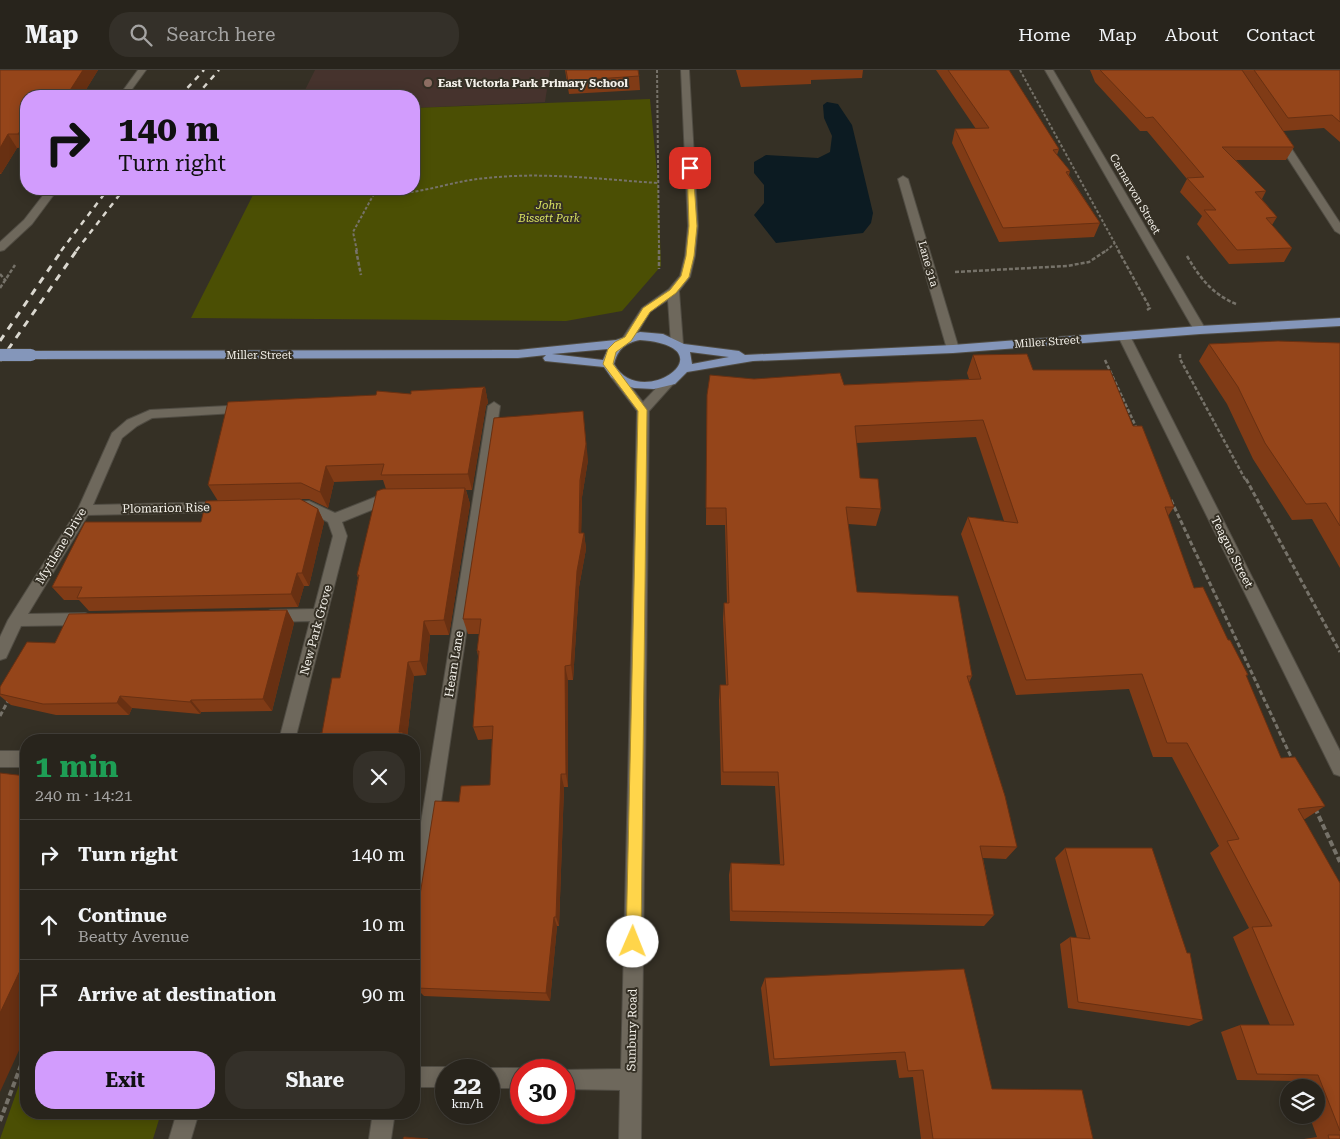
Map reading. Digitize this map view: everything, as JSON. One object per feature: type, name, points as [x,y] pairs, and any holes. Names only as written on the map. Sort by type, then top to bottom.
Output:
[{"type":"main road","name":"Miller Street","points":[[685,369],[753,357],[953,349],[1200,330],[1340,322]]},
{"type":"main road","points":[[653,336],[666,338],[679,346],[688,360],[685,369],[669,382],[643,386],[628,383],[617,377],[608,364],[611,351],[623,341],[653,336]]},
{"type":"main road","name":"Miller Street","points":[[518,354],[623,341]]},
{"type":"main road","name":"Miller Street","points":[[679,346],[753,357]]},
{"type":"main road","name":"Miller Street","points":[[0,355],[518,354],[608,364]]},
{"type":"street","points":[[127,90],[142,70]]},
{"type":"street","points":[[623,341],[646,310],[673,291],[685,277],[690,256],[693,226],[685,70]]},
{"type":"street","name":"Carnarvon Street","points":[[1048,70],[1200,330]]},
{"type":"street","points":[[1272,126],[1340,231]]},
{"type":"street","name":"Lane 31a","points":[[903,179],[953,349]]},
{"type":"street","points":[[0,248],[28,222],[48,195]]},
{"type":"street","points":[[673,291],[679,346]]},
{"type":"street","name":"Teague Street","points":[[1124,336],[1340,768]]},
{"type":"street","points":[[617,377],[642,410],[669,382]]},
{"type":"street","name":"Hearn Lane","points":[[420,884],[494,406]]},
{"type":"street","name":"Mytilene Drive","points":[[0,653],[16,620],[84,510],[117,436],[132,422],[150,414],[258,408]]},
{"type":"street","name":"Sunbury Road","points":[[630,1139],[642,410]]},
{"type":"street","points":[[462,497],[480,497]]},
{"type":"street","points":[[290,506],[309,506],[334,520],[388,498],[406,498]]},
{"type":"street","name":"Plomarion Rise","points":[[84,510],[240,507]]},
{"type":"street","name":"New Park Grove","points":[[289,734],[340,536],[334,520]]},
{"type":"street","points":[[251,616],[319,615]]},
{"type":"street","points":[[16,620],[96,619]]},
{"type":"street","points":[[0,759],[20,759]]},
{"type":"street","points":[[420,1077],[435,1077]]},
{"type":"street","points":[[575,1079],[631,1080]]},
{"type":"street","points":[[180,1139],[186,1119]]},
{"type":"street","points":[[380,1139],[383,1119]]},
{"type":"path","points":[[657,70],[661,266],[657,275]]},
{"type":"path","points":[[1020,70],[1150,308],[1142,317]]},
{"type":"path","points":[[420,189],[480,179],[540,175],[658,183]]},
{"type":"path","points":[[361,275],[353,232],[373,195]]},
{"type":"path","points":[[929,268],[954,272],[1067,266],[1089,262],[1101,256],[1115,243]]},
{"type":"path","points":[[1185,254],[1206,287],[1220,299],[1241,306]]},
{"type":"path","points":[[0,274],[6,281]]},
{"type":"path","points":[[1180,353],[1180,359],[1340,652]]},
{"type":"path","points":[[1104,358],[1138,430]]},
{"type":"path","points":[[1167,493],[1294,763]]},
{"type":"path","points":[[1315,808],[1340,862]]},
{"type":"path","points":[[0,1121],[20,1068]]},
{"type":"shaded area","name":"East Victoria Park Primary School","points":[[315,70],[550,70],[545,102],[420,108],[420,90],[305,90]]},
{"type":"shaded area","points":[[827,102],[838,104],[852,125],[873,213],[871,223],[863,233],[776,243],[754,215],[764,203],[764,185],[754,173],[754,162],[766,155],[818,158],[830,152],[832,136],[824,118],[823,105]]},
{"type":"green space","name":"John Bissett Park","points":[[650,99],[658,183],[661,266],[622,311],[566,321],[191,318],[253,195],[420,195],[420,108]]},
{"type":"green space","points":[[20,1082],[20,1119],[159,1119],[153,1139],[0,1139]]},
{"type":"building","points":[[0,70],[83,70],[70,90],[20,90],[20,131],[18,134],[8,134],[0,148]]},
{"type":"building","points":[[566,70],[638,70],[639,76],[568,81]]},
{"type":"building","points":[[948,70],[1009,70],[1059,149],[1053,150],[1070,171],[1066,172],[1100,223],[1003,228],[955,129],[989,128]]},
{"type":"building","points":[[1100,70],[1242,70],[1294,147],[1222,147],[1266,191],[1255,192],[1277,217],[1266,218],[1292,248],[1237,250],[1204,210],[1216,210],[1187,178],[1204,177],[1153,117],[1146,118]]},
{"type":"building","points":[[1254,70],[1340,70],[1340,122],[1332,115],[1288,118]]},
{"type":"building","points":[[1278,341],[1340,343],[1340,526],[1326,503],[1306,504],[1265,443],[1238,387],[1209,344]]},
{"type":"building","points":[[1027,354],[1033,370],[1110,370],[1133,426],[1142,426],[1174,507],[1165,507],[1194,588],[1203,587],[1228,640],[1230,640],[1248,675],[1246,675],[1281,758],[1295,757],[1325,806],[1298,809],[1340,883],[1340,1131],[1325,1093],[1325,1079],[1320,1079],[1318,1075],[1257,1074],[1240,1025],[1294,1025],[1252,927],[1272,926],[1227,841],[1239,839],[1187,743],[1167,743],[1142,674],[1026,680],[968,517],[1018,523],[983,420],[855,426],[860,478],[878,479],[881,509],[846,507],[857,592],[958,596],[972,676],[967,676],[1005,796],[1017,847],[980,846],[994,915],[732,911],[731,863],[784,865],[778,772],[723,772],[720,685],[728,685],[724,603],[729,603],[726,508],[706,508],[707,395],[710,375],[754,379],[840,373],[844,385],[981,379],[973,355]]},
{"type":"building","points":[[485,387],[483,389],[468,474],[381,475],[384,464],[326,466],[320,492],[301,483],[208,485],[228,402],[376,395],[377,391],[411,394],[411,391]]},
{"type":"building","points":[[583,411],[586,444],[580,480],[579,533],[584,533],[577,571],[571,665],[565,666],[566,774],[561,774],[556,917],[554,917],[546,993],[420,988],[420,895],[435,801],[459,802],[461,786],[490,785],[493,726],[473,727],[479,651],[477,651],[481,619],[463,619],[494,418]]},
{"type":"building","points":[[465,488],[444,620],[424,621],[420,661],[408,662],[399,732],[403,732],[403,734],[320,734],[322,733],[332,678],[340,678],[359,575],[357,575],[377,491],[383,489]]},
{"type":"building","points":[[300,499],[318,509],[302,573],[297,573],[291,594],[77,598],[82,587],[52,587],[85,522],[201,522],[206,501]]},
{"type":"building","points":[[287,610],[263,699],[191,700],[190,702],[120,696],[117,703],[43,704],[0,694],[0,687],[27,642],[55,643],[69,614]]},
{"type":"building","points":[[0,773],[20,775],[20,971],[0,1013]]},
{"type":"building","points":[[1065,848],[1152,848],[1187,953],[1190,953],[1203,1020],[1078,1002],[1070,937],[1090,939]]},
{"type":"building","points":[[964,969],[992,1089],[1082,1090],[1093,1139],[933,1139],[923,1070],[908,1071],[905,1052],[774,1059],[765,978]]},
{"type":"building","points":[[1328,1135],[1340,1135],[1340,1139],[1329,1139]]},
{"type":"building","points":[[404,1137],[428,1139],[403,1139]]},
{"type":"railway","points":[[186,90],[204,70]]},
{"type":"railway","points":[[201,90],[219,70]]},
{"type":"railway","points":[[61,251],[103,195]]},
{"type":"railway","points":[[76,251],[119,195]]},
{"type":"railway","points":[[0,341],[62,250]]},
{"type":"railway","points":[[0,361],[77,250]]},
{"type":"place","name":"East Victoria Park Primary School","points":[[428,83]]},
{"type":"route","points":[[633,942],[642,410],[608,364],[611,351],[618,344],[628,339],[646,310],[673,291],[685,277],[690,256],[693,226],[690,168]]}]
